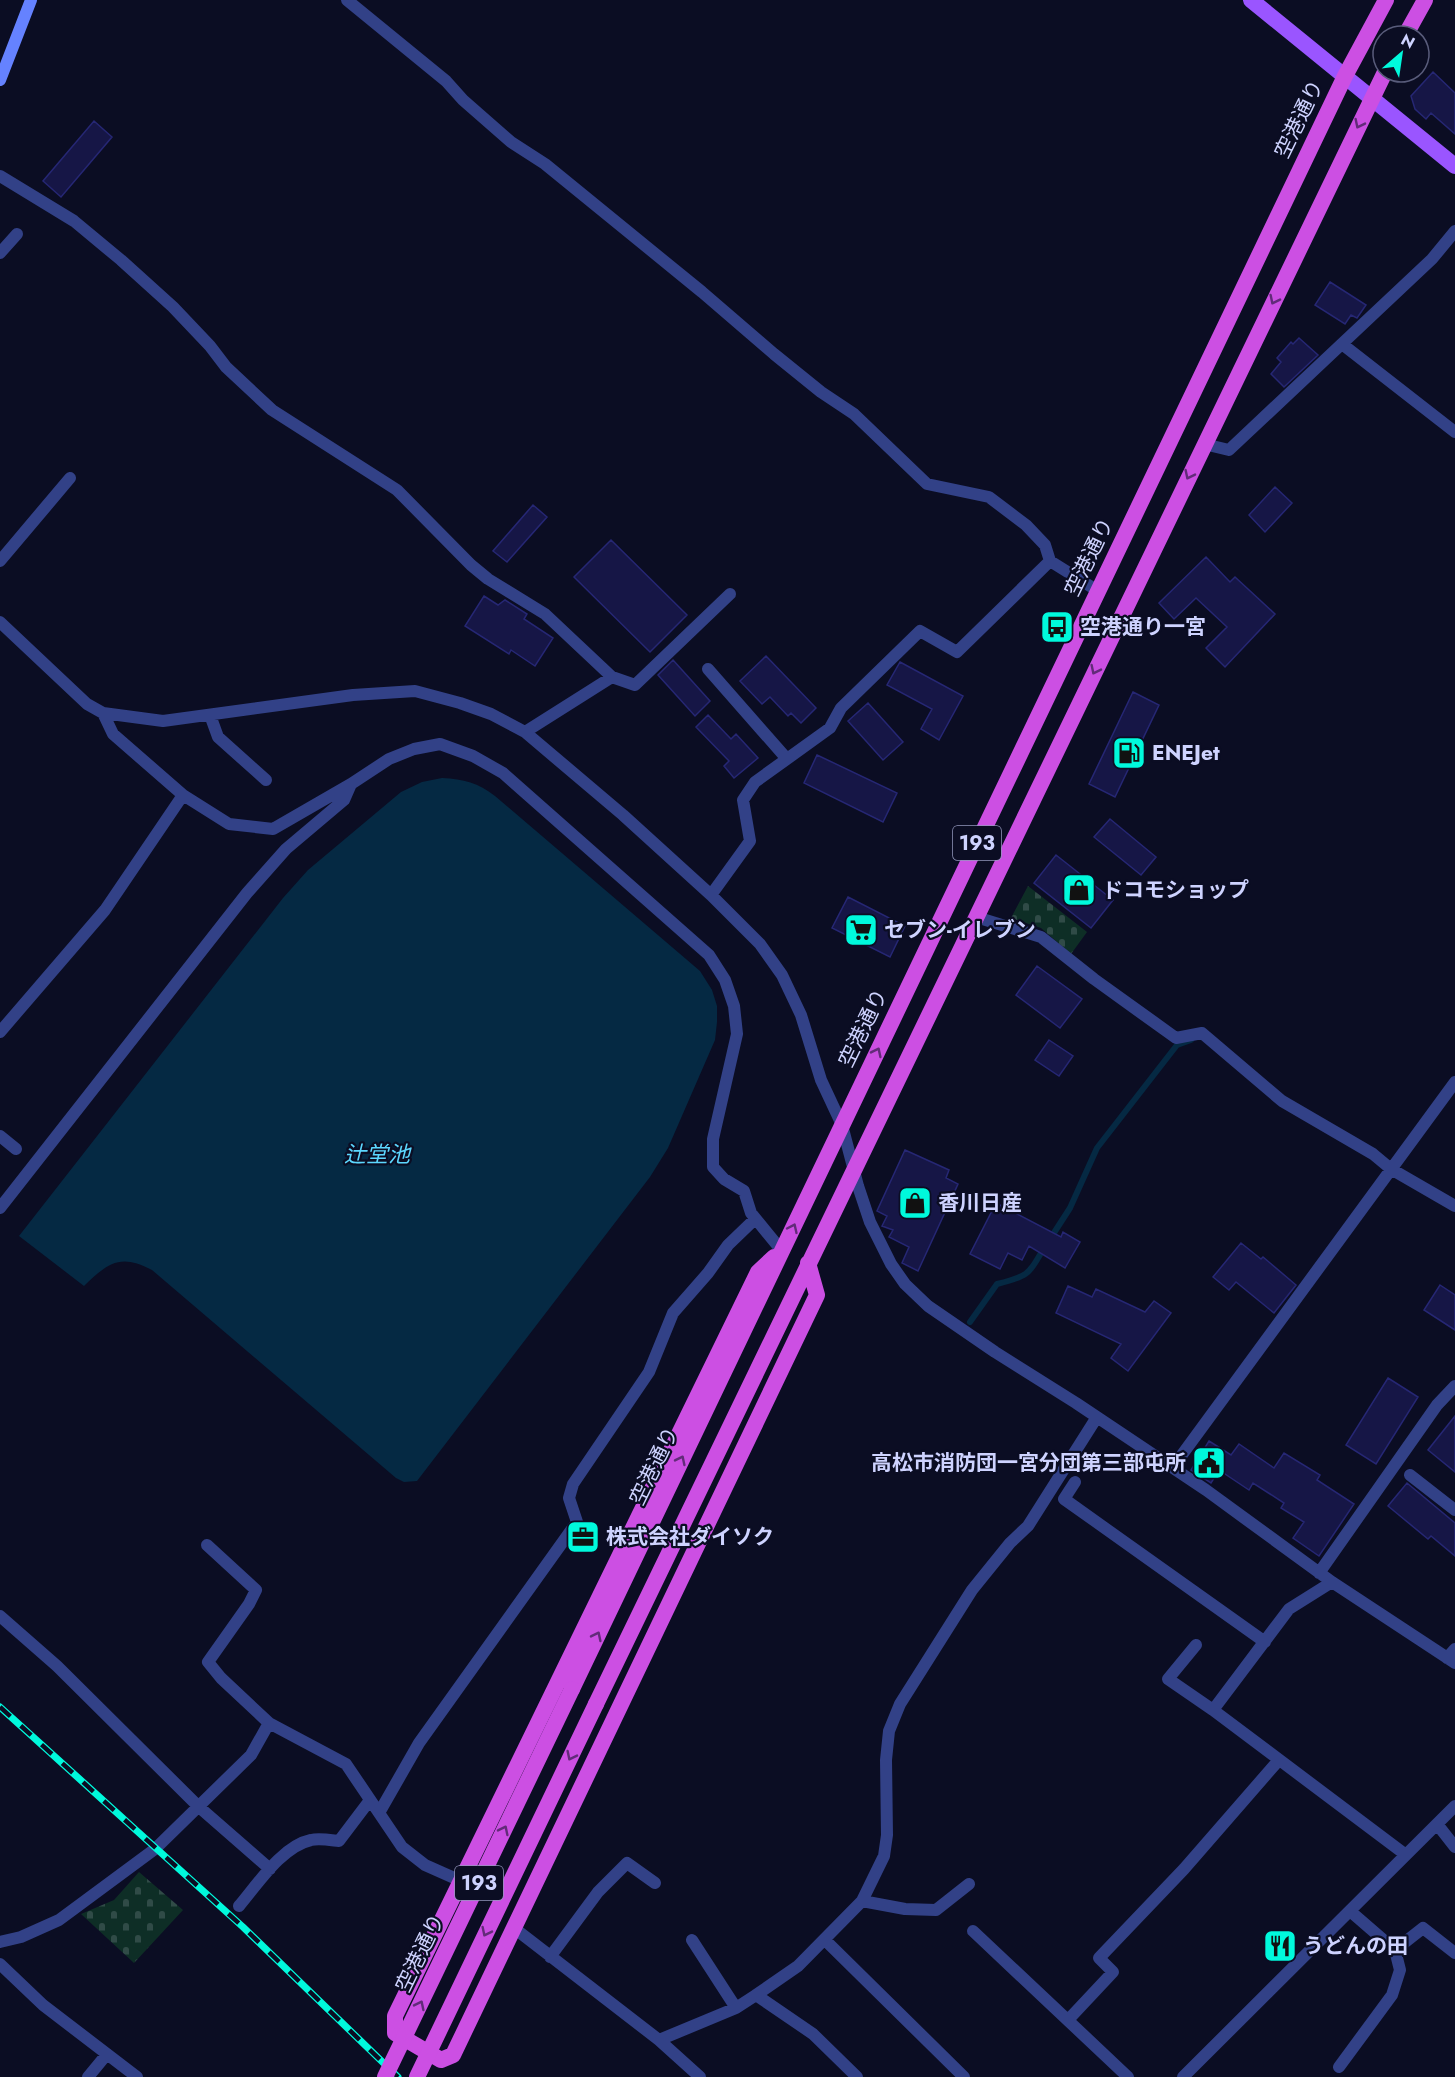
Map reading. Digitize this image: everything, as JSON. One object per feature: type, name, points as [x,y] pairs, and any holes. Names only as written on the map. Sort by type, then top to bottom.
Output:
[{"type":"highway","name":"空港通り","points":[[385,2077],[1345,76],[1386,0]]},
{"type":"highway","points":[[1412,24],[1425,0]]},
{"type":"highway","name":"193","points":[[417,2077],[808,1263],[1379,84]]},
{"type":"highway","points":[[782,1251],[758,1272],[395,2016],[395,2033],[441,2060],[453,2055],[817,1295],[808,1263]]},
{"type":"main road","points":[[0,80],[31,0]]},
{"type":"main road","points":[[1251,0],[1455,166]]},
{"type":"street","points":[[346,0],[446,81],[463,100],[511,142],[545,164],[693,284],[774,354],[821,392],[854,414],[927,484],[989,497],[1026,525],[1045,545],[1050,561],[1098,591]]},
{"type":"street","points":[[0,176],[74,221],[173,307],[210,346],[226,367],[272,410],[397,490],[471,565],[488,579],[545,614],[612,677],[635,685],[730,594]]},
{"type":"street","points":[[1204,444],[1229,450],[1432,259],[1455,231]]},
{"type":"street","points":[[0,253],[17,234]]},
{"type":"street","points":[[1342,344],[1455,432]]},
{"type":"street","points":[[0,561],[70,478]]},
{"type":"street","points":[[711,895],[750,841],[743,800],[755,782],[830,728],[841,708],[920,631],[957,652],[1050,561]]},
{"type":"street","points":[[0,622],[87,704],[103,713],[164,721],[353,695],[416,691],[491,714],[525,732],[711,895],[760,944],[782,975],[801,1015],[821,1080],[842,1125],[870,1222],[891,1264],[905,1284],[928,1306],[1173,1467],[1332,1582],[1452,1657]]},
{"type":"street","points":[[708,669],[787,759]]},
{"type":"street","points":[[525,732],[612,677]]},
{"type":"street","points":[[103,713],[113,734],[183,795],[229,824],[273,829],[389,759],[414,749],[440,744],[473,756],[502,773],[709,955],[725,980],[734,1006],[737,1034],[713,1139],[713,1167],[724,1179],[744,1191],[751,1214],[782,1251]]},
{"type":"street","points":[[210,715],[218,737],[266,780]]},
{"type":"street","points":[[0,1208],[247,893],[286,849],[345,800],[351,784]]},
{"type":"street","points":[[0,1032],[105,910],[183,795]]},
{"type":"street","points":[[976,917],[1041,937],[1094,979],[1176,1038],[1202,1033],[1282,1101],[1373,1154],[1391,1169],[1455,1206]]},
{"type":"street","points":[[1173,1467],[1455,1082]]},
{"type":"street","points":[[0,1136],[16,1149]]},
{"type":"street","points":[[379,1813],[419,1743],[577,1522],[569,1498],[573,1484],[649,1372],[673,1313],[708,1273],[728,1245],[755,1219]]},
{"type":"street","points":[[1319,1573],[1437,1405],[1455,1386]]},
{"type":"street","points":[[659,2040],[736,2008],[756,1995],[798,1966],[862,1901],[884,1856],[887,1835],[886,1760],[889,1731],[900,1704],[972,1590],[1010,1543],[1028,1526],[1097,1417]]},
{"type":"street","points":[[1410,1475],[1455,1510]]},
{"type":"street","points":[[1075,1482],[1064,1499],[1265,1642]]},
{"type":"street","points":[[207,1545],[256,1590],[249,1604],[208,1662],[221,1678],[269,1723],[346,1764],[402,1847],[425,1865],[461,1881]]},
{"type":"street","points":[[1213,1710],[1289,1609],[1332,1582]]},
{"type":"street","points":[[0,1616],[57,1666],[199,1807],[270,1869]]},
{"type":"street","points":[[1196,1645],[1168,1679],[1213,1710],[1406,1855]]},
{"type":"street","points":[[0,1942],[21,1937],[59,1920],[155,1849],[250,1755],[269,1723]]},
{"type":"street","points":[[1068,2020],[1113,1972],[1099,1958],[1184,1869],[1278,1761]]},
{"type":"street","points":[[240,1906],[270,1869],[289,1851],[311,1840],[339,1841],[370,1800]]},
{"type":"street","points":[[1183,2077],[1455,1806]]},
{"type":"street","points":[[1437,1824],[1455,1847]]},
{"type":"street","points":[[550,1956],[598,1892],[627,1863],[655,1883]]},
{"type":"street","points":[[862,1901],[905,1909],[936,1910],[969,1884]]},
{"type":"street","points":[[1339,2067],[1392,1995],[1400,1970],[1395,1950],[1350,1911]]},
{"type":"street","points":[[514,1928],[659,2040],[700,2077]]},
{"type":"street","points":[[1395,1950],[1423,1928],[1455,1953]]},
{"type":"street","points":[[973,1931],[1128,2077]]},
{"type":"street","points":[[692,1940],[736,2008]]},
{"type":"street","points":[[825,1940],[964,2077]]},
{"type":"street","points":[[0,1964],[43,2005],[136,2077]]},
{"type":"street","points":[[756,1995],[813,2034],[857,2077]]},
{"type":"street","points":[[88,2077],[107,2054]]},
{"type":"green space","points":[[1028,886],[1087,932],[1071,954],[1041,928],[1011,918]]},
{"type":"green space","points":[[139,1872],[183,1910],[134,1963],[81,1914],[114,1900]]},
{"type":"water","name":"辻堂池","points":[[442,778],[470,782],[495,796],[700,971],[712,990],[717,1006],[717,1022],[715,1040],[668,1148],[650,1177],[417,1481],[404,1482],[396,1478],[152,1270],[131,1262],[115,1263],[100,1271],[84,1286],[19,1236],[283,898],[308,870],[401,792],[422,782]]},
{"type":"building","points":[[1433,72],[1455,93],[1455,134],[1431,113],[1426,119],[1415,109],[1411,96],[1422,84],[1431,84]]},
{"type":"building","points":[[94,121],[112,137],[61,197],[43,181]]},
{"type":"building","points":[[1330,282],[1366,305],[1357,318],[1351,315],[1345,324],[1315,305]]},
{"type":"building","points":[[1299,338],[1318,355],[1284,387],[1271,374],[1281,362],[1277,358],[1291,342],[1293,344]]},
{"type":"building","points":[[1275,487],[1292,503],[1265,532],[1249,515]]},
{"type":"building","points":[[533,505],[547,517],[507,562],[493,551]]},
{"type":"building","points":[[611,540],[687,615],[650,652],[574,577]]},
{"type":"building","points":[[1206,557],[1230,582],[1235,577],[1275,614],[1225,667],[1206,648],[1227,627],[1196,598],[1174,619],[1159,603]]},
{"type":"building","points":[[484,596],[498,605],[505,600],[527,614],[524,619],[553,638],[535,666],[511,650],[509,654],[465,626]]},
{"type":"building","points":[[766,656],[816,708],[801,723],[791,713],[788,716],[770,697],[762,704],[740,681]]},
{"type":"building","points":[[673,660],[710,701],[695,716],[658,675]]},
{"type":"building","points":[[900,662],[963,696],[939,740],[921,729],[932,709],[887,685]]},
{"type":"building","points":[[1133,692],[1159,705],[1115,797],[1089,784]]},
{"type":"building","points":[[868,703],[903,742],[883,760],[848,721]]},
{"type":"building","points":[[708,715],[731,739],[736,734],[758,758],[734,778],[724,766],[729,761],[696,727]]},
{"type":"building","points":[[817,755],[897,793],[883,822],[804,783]]},
{"type":"building","points":[[1110,819],[1156,857],[1141,875],[1094,837]]},
{"type":"building","points":[[1056,855],[1113,900],[1091,928],[1034,883]]},
{"type":"building","points":[[848,897],[905,926],[890,957],[832,928]]},
{"type":"building","points":[[1037,966],[1082,999],[1060,1028],[1016,995]]},
{"type":"building","points":[[1049,1040],[1073,1056],[1059,1076],[1035,1060]]},
{"type":"building","points":[[905,1150],[949,1170],[946,1178],[958,1184],[918,1271],[902,1263],[909,1247],[889,1237],[893,1230],[882,1226],[887,1216],[877,1211]]},
{"type":"building","points":[[996,1203],[1061,1237],[1063,1232],[1080,1242],[1065,1268],[1029,1246],[1022,1260],[1008,1253],[1000,1269],[970,1254]]},
{"type":"building","points":[[1241,1243],[1261,1259],[1263,1257],[1296,1285],[1274,1313],[1236,1282],[1229,1290],[1213,1277]]},
{"type":"building","points":[[1440,1285],[1455,1295],[1455,1330],[1424,1310]]},
{"type":"building","points":[[1068,1286],[1092,1297],[1096,1289],[1145,1312],[1154,1301],[1171,1313],[1128,1371],[1111,1358],[1121,1344],[1056,1313]]},
{"type":"building","points":[[1388,1378],[1418,1397],[1376,1464],[1346,1445]]},
{"type":"building","points":[[1455,1416],[1455,1472],[1428,1450]]},
{"type":"building","points":[[1209,1441],[1231,1455],[1239,1444],[1274,1468],[1284,1453],[1320,1475],[1317,1480],[1354,1504],[1319,1556],[1293,1538],[1304,1522],[1281,1508],[1284,1503],[1253,1483],[1249,1490],[1219,1470],[1211,1483],[1191,1470]]},
{"type":"building","points":[[1407,1483],[1455,1523],[1455,1556],[1431,1536],[1428,1539],[1388,1506]]},
{"type":"waterway","points":[[1050,1239],[1070,1208],[1097,1148],[1177,1045],[1191,1040]]},
{"type":"waterway","points":[[970,1322],[997,1284],[1016,1279],[1026,1273],[1044,1248]]},
{"type":"railway","points":[[0,1707],[243,1927],[398,2077]]},
{"type":"place","name":"空港通り一宮","points":[[1057,627]]},
{"type":"place","name":"ENEJet","points":[[1129,753]]},
{"type":"place","name":"ドコモショップ","points":[[1079,890]]},
{"type":"place","name":"セブン-イレブン","points":[[861,930]]},
{"type":"place","name":"香川日産","points":[[915,1203]]},
{"type":"place","name":"高松市消防団一宮分団第三部屯所","points":[[1209,1463]]},
{"type":"place","name":"株式会社ダイソク","points":[[583,1537]]},
{"type":"place","name":"うどんの田","points":[[1280,1946]]}]
